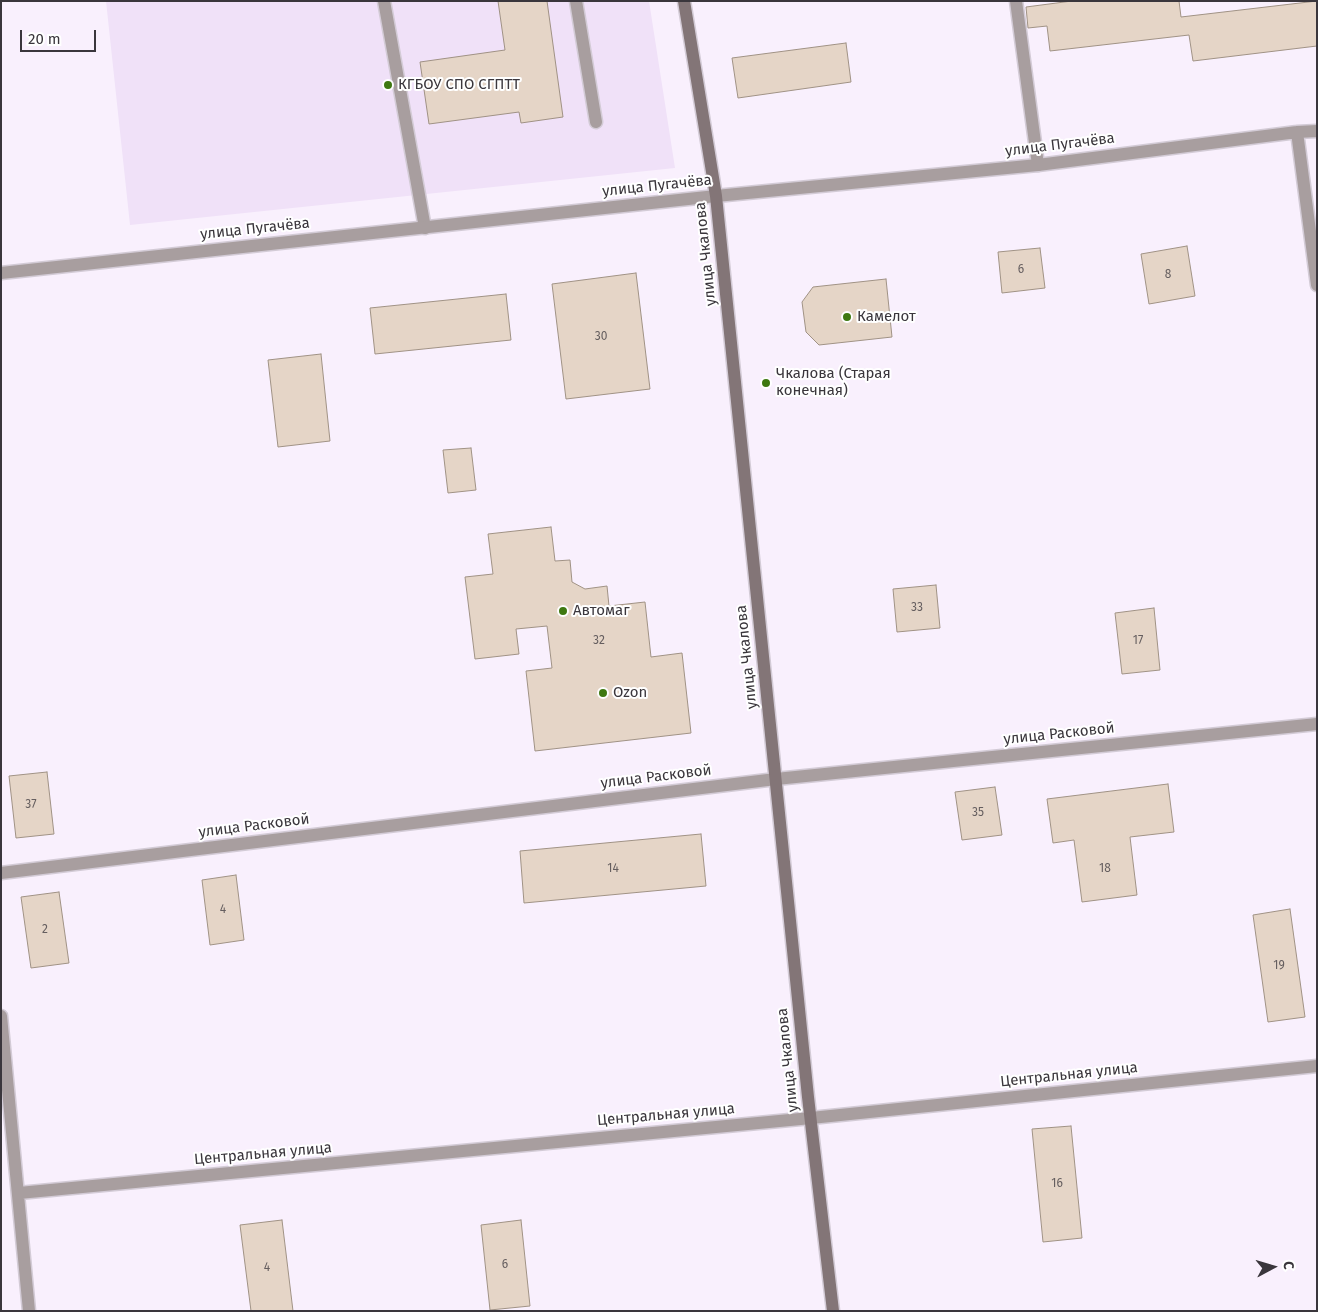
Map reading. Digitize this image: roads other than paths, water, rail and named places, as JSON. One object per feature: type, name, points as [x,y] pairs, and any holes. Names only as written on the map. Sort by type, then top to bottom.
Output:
[{"type":"street","points":[[384,1],[425,228]]},
{"type":"street","points":[[576,1],[596,122]]},
{"type":"street","name":"улица Чкалова","points":[[684,1],[716,196],[811,1118],[833,1311]]},
{"type":"street","points":[[1016,1],[1038,164]]},
{"type":"street","name":"улица Пугачёва","points":[[1,273],[716,196],[1038,164],[1317,131]]},
{"type":"street","points":[[1297,132],[1317,285]]},
{"type":"street","name":"улица Расковой","points":[[1,873],[776,779],[1317,724]]},
{"type":"street","points":[[1,1016],[29,1311]]},
{"type":"street","name":"Центральная улица","points":[[19,1193],[811,1118],[1317,1066]]},
{"type":"place","name":"КГБОУ СПО СГПТТ","points":[[388,85]]},
{"type":"place","name":"Камелот","points":[[847,317]]},
{"type":"place","name":"Чкалова (Старая конечная)","points":[[766,383]]},
{"type":"place","name":"Автомаг","points":[[563,611]]},
{"type":"place","name":"Ozon","points":[[603,693]]}]
